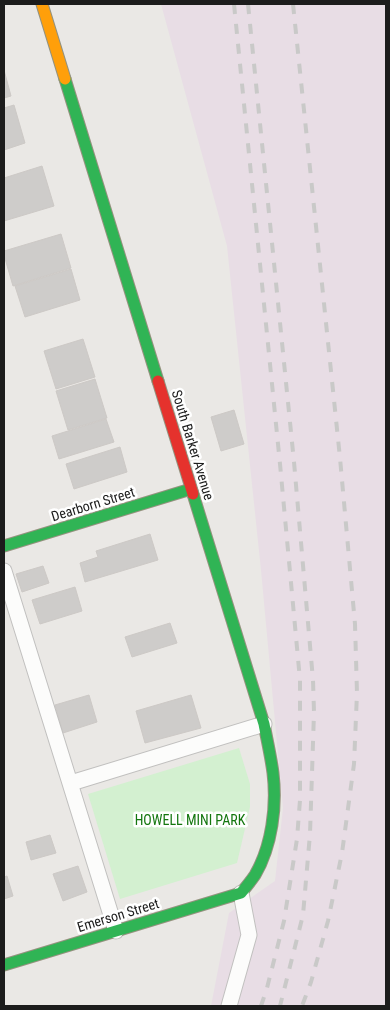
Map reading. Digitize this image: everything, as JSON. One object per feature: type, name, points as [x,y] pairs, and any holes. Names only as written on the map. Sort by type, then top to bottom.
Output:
[{"type":"street","name":"South Barker Avenue","points":[[42,4],[264,724],[274,788],[270,835],[260,866],[255,876],[241,893]]},
{"type":"street","name":"Dearborn Street","points":[[4,546],[190,489]]},
{"type":"street","name":"Emerson Street","points":[[4,965],[241,893]]},
{"type":"lane","points":[[4,571],[116,931]]},
{"type":"lane","points":[[71,784],[264,724]]},
{"type":"lane","points":[[229,1006],[249,936],[241,893]]},
{"type":"shaded area","points":[[161,4],[386,4],[386,1006],[211,1006],[229,913],[275,881],[283,808],[261,570],[227,246]]},
{"type":"green space","name":"HOWELL MINI PARK","points":[[239,748],[250,784],[250,807],[237,863],[120,899],[88,794]]},
{"type":"building","points":[[4,70],[11,96],[4,98]]},
{"type":"building","points":[[14,105],[25,143],[4,150],[4,108]]},
{"type":"building","points":[[42,166],[54,206],[4,221],[4,178]]},
{"type":"building","points":[[61,234],[71,268],[13,286],[4,251]]},
{"type":"building","points":[[71,269],[80,300],[25,317],[15,286]]},
{"type":"building","points":[[83,339],[95,377],[56,389],[44,351]]},
{"type":"building","points":[[95,379],[107,418],[68,430],[56,391]]},
{"type":"building","points":[[234,410],[244,444],[221,451],[211,417]]},
{"type":"building","points":[[106,419],[114,442],[59,459],[52,436]]},
{"type":"building","points":[[120,447],[127,472],[74,489],[66,464]]},
{"type":"building","points":[[150,534],[158,560],[85,582],[80,563],[98,557],[96,551]]},
{"type":"building","points":[[43,566],[49,583],[22,592],[16,574]]},
{"type":"building","points":[[75,587],[82,611],[40,624],[32,600]]},
{"type":"building","points":[[170,623],[177,643],[132,657],[125,637]]},
{"type":"building","points":[[89,695],[97,722],[63,733],[55,705]]},
{"type":"building","points":[[191,695],[201,728],[145,743],[136,711]]},
{"type":"building","points":[[50,835],[56,853],[31,860],[26,842]]},
{"type":"building","points":[[78,866],[87,892],[63,901],[53,874]]},
{"type":"building","points":[[7,876],[13,896],[4,899],[4,877]]},
{"type":"railway","points":[[234,4],[300,680],[300,800],[297,839],[284,921],[261,1006]]},
{"type":"railway","points":[[248,4],[294,462],[313,680],[314,712],[310,834],[303,915],[280,1006]]},
{"type":"railway","points":[[293,4],[340,458],[355,624],[357,693],[354,764],[342,853],[328,921],[311,982],[302,1006]]},
{"type":"traffic: fast","points":[[65,79],[158,381]]},
{"type":"traffic: fast","points":[[4,546],[191,489]]},
{"type":"traffic: fast","points":[[4,965],[241,893],[261,864],[266,851],[274,812],[274,786],[270,755],[264,724],[193,494]]},
{"type":"traffic: slow","points":[[42,4],[65,79]]},
{"type":"traffic: jam","points":[[158,381],[193,494]]}]
